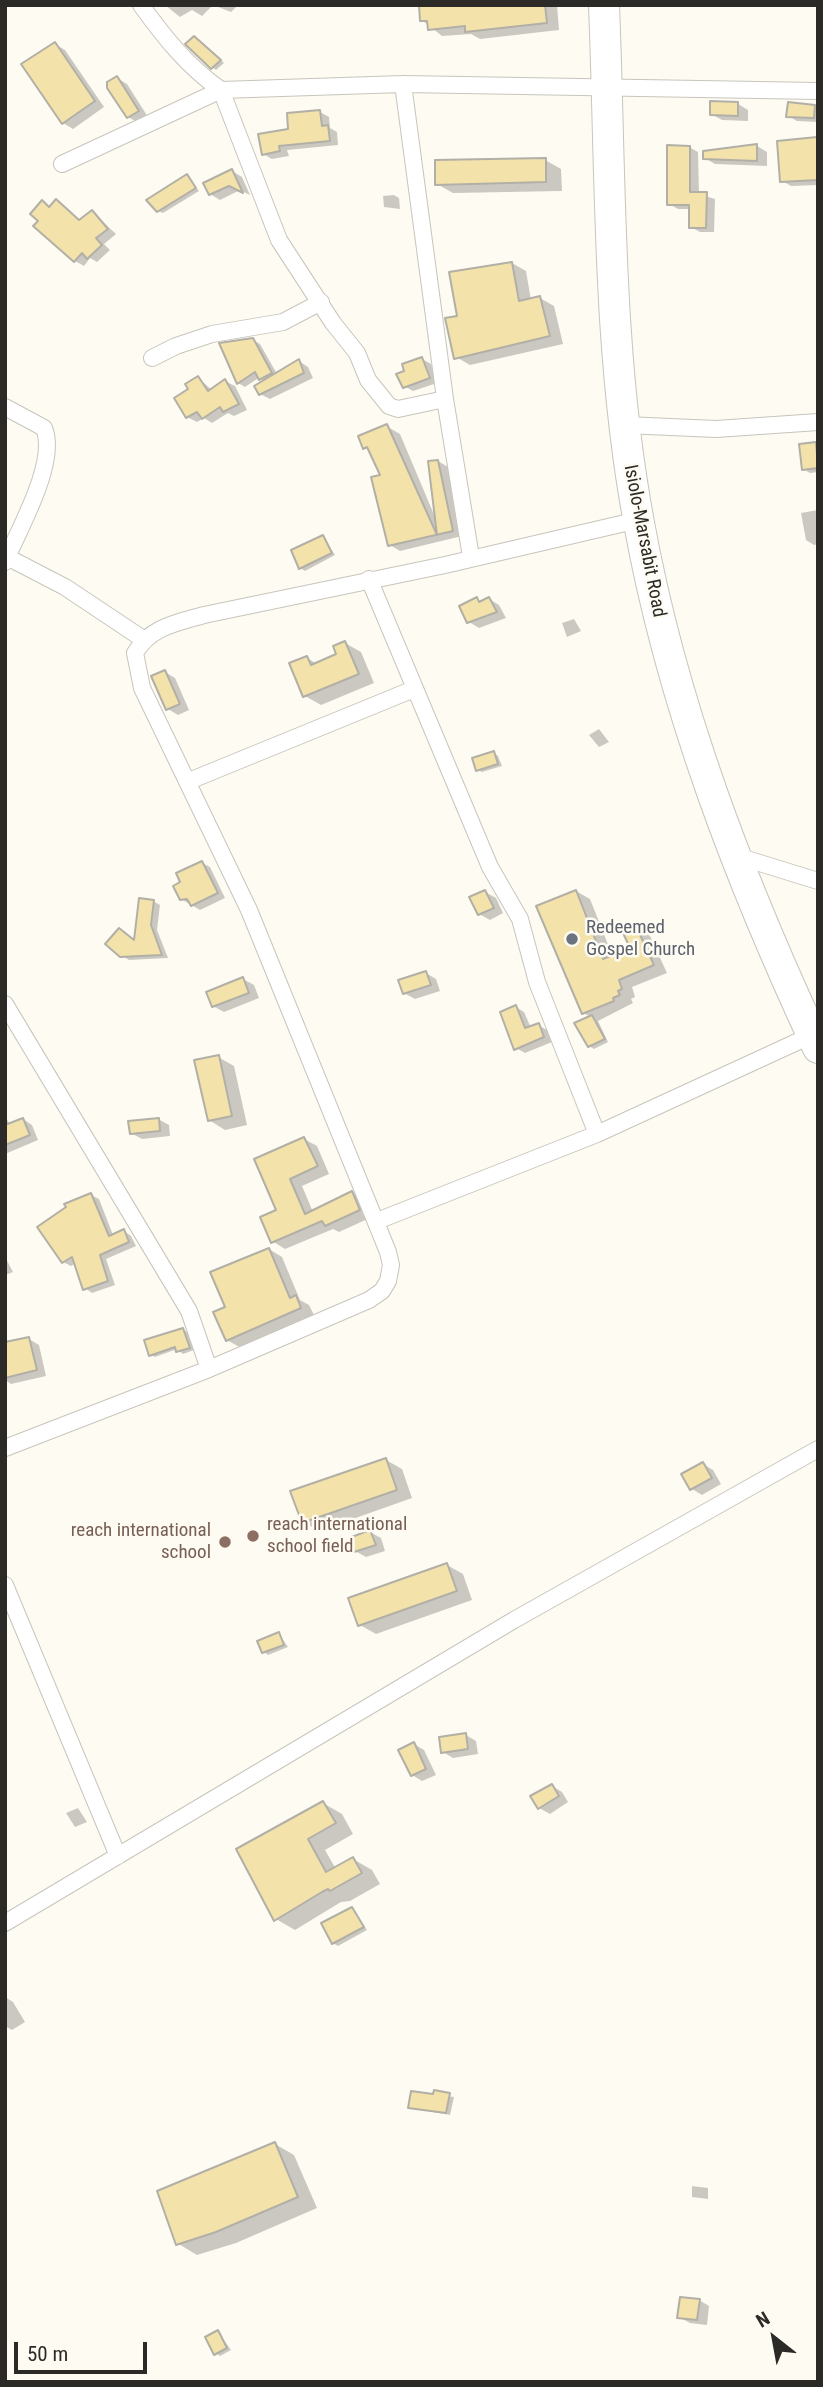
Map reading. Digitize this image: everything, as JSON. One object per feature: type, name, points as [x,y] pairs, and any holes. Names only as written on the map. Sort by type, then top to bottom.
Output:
[{"type":"highway","name":"Isiolo-Marsabit Road","points":[[604,5],[608,180],[625,425],[638,520],[661,630],[700,756],[737,856],[815,1042]]},
{"type":"street","points":[[141,5],[190,65],[220,90],[279,240],[357,353],[368,380],[389,406],[398,409],[445,400]]},
{"type":"street","points":[[403,84],[445,400],[471,557]]},
{"type":"street","points":[[62,164],[220,90],[403,84],[606,85],[818,91]]},
{"type":"street","points":[[152,358],[195,339],[283,322],[321,302]]},
{"type":"street","points":[[5,407],[44,428],[48,443],[44,471],[6,559],[65,587],[143,639]]},
{"type":"street","points":[[625,425],[716,429],[818,422]]},
{"type":"street","points":[[5,1448],[209,1369],[369,1300],[382,1290],[391,1265],[377,1221],[254,922],[189,781],[142,688],[135,653],[143,639],[165,626],[184,621],[638,520]]},
{"type":"street","points":[[369,579],[490,867],[520,919],[537,982],[597,1134]]},
{"type":"street","points":[[189,781],[414,689]]},
{"type":"street","points":[[737,856],[818,881]]},
{"type":"street","points":[[5,1004],[188,1311],[209,1369]]},
{"type":"street","points":[[377,1221],[597,1134],[815,1042]]},
{"type":"street","points":[[5,1923],[514,1620],[818,1449]]},
{"type":"street","points":[[5,1585],[118,1856]]},
{"type":"building","points":[[419,5],[545,5],[547,23],[465,32],[465,26],[428,30],[427,21],[420,21]]},
{"type":"building","points":[[194,36],[221,60],[211,69],[185,44]]},
{"type":"building","points":[[55,42],[95,101],[62,124],[21,64]]},
{"type":"building","points":[[117,76],[139,111],[127,118],[107,88],[107,82]]},
{"type":"building","points":[[710,101],[738,102],[738,116],[710,115]]},
{"type":"building","points":[[788,102],[815,105],[814,118],[786,117]]},
{"type":"building","points":[[320,110],[322,126],[328,125],[330,141],[279,146],[280,151],[262,155],[258,134],[288,129],[287,113]]},
{"type":"building","points":[[817,137],[818,180],[780,182],[777,141]]},
{"type":"building","points":[[757,144],[757,161],[703,159],[703,151]]},
{"type":"building","points":[[667,145],[690,146],[690,192],[707,192],[706,228],[689,228],[689,205],[667,205]]},
{"type":"building","points":[[546,158],[546,182],[435,185],[435,160]]},
{"type":"building","points":[[232,169],[243,193],[229,186],[209,195],[203,183]]},
{"type":"building","points":[[187,174],[196,188],[157,212],[146,200]]},
{"type":"building","points":[[56,199],[79,220],[92,210],[108,229],[96,238],[102,245],[87,259],[82,253],[74,262],[33,226],[38,221],[30,214],[42,200],[49,207]]},
{"type":"building","points":[[512,262],[519,301],[540,296],[550,336],[454,359],[445,318],[457,316],[449,272]]},
{"type":"building","points":[[253,338],[272,373],[259,380],[255,372],[237,384],[219,343]]},
{"type":"building","points":[[422,357],[430,378],[403,388],[396,374],[404,371],[402,364]]},
{"type":"building","points":[[299,359],[304,373],[259,395],[254,386]]},
{"type":"building","points":[[198,376],[208,391],[225,379],[239,404],[223,412],[220,407],[202,419],[197,412],[186,418],[174,398],[188,389],[185,384]]},
{"type":"building","points":[[387,424],[437,535],[388,546],[371,477],[380,475],[367,447],[363,449],[358,436]]},
{"type":"building","points":[[816,442],[818,468],[802,470],[799,444]]},
{"type":"building","points":[[438,460],[453,531],[437,535],[428,461]]},
{"type":"building","points":[[323,535],[332,553],[299,569],[291,550]]},
{"type":"building","points":[[477,597],[479,602],[489,597],[497,612],[467,623],[459,606]]},
{"type":"building","points":[[345,641],[359,674],[303,697],[289,663],[307,656],[311,665],[336,654],[333,646]]},
{"type":"building","points":[[165,670],[180,704],[166,710],[151,676]]},
{"type":"building","points":[[494,751],[498,764],[476,771],[472,758]]},
{"type":"building","points":[[202,861],[218,893],[191,906],[187,899],[180,900],[173,886],[180,882],[176,873]]},
{"type":"building","points":[[485,890],[494,908],[478,915],[469,897]]},
{"type":"building","points":[[576,890],[603,959],[630,948],[623,933],[636,926],[654,965],[619,980],[622,989],[618,991],[620,995],[613,998],[614,1001],[582,1014],[536,906]]},
{"type":"building","points":[[139,898],[154,900],[151,925],[162,955],[120,957],[105,944],[119,928],[134,940]]},
{"type":"building","points":[[426,971],[431,985],[403,994],[398,980]]},
{"type":"building","points":[[243,977],[249,993],[212,1007],[206,992]]},
{"type":"building","points":[[516,1005],[525,1028],[539,1023],[544,1037],[514,1050],[500,1012]]},
{"type":"building","points":[[592,1015],[605,1039],[588,1047],[574,1023]]},
{"type":"building","points":[[219,1055],[232,1116],[208,1121],[194,1060]]},
{"type":"building","points":[[23,1118],[30,1135],[5,1145],[5,1125]]},
{"type":"building","points":[[159,1118],[160,1131],[130,1134],[128,1121]]},
{"type":"building","points":[[304,1137],[318,1166],[290,1179],[305,1214],[352,1191],[360,1210],[325,1226],[322,1221],[271,1243],[260,1217],[276,1210],[254,1159]]},
{"type":"building","points":[[91,1193],[109,1236],[124,1229],[129,1242],[100,1255],[108,1281],[83,1290],[72,1257],[62,1263],[37,1227],[66,1207],[64,1204]]},
{"type":"building","points":[[269,1248],[290,1298],[296,1295],[301,1308],[226,1341],[213,1312],[225,1307],[210,1272]]},
{"type":"building","points":[[183,1328],[190,1348],[176,1352],[175,1347],[149,1356],[144,1340]]},
{"type":"building","points":[[29,1337],[37,1370],[5,1378],[5,1342]]},
{"type":"building","points":[[386,1458],[397,1490],[302,1523],[290,1491]]},
{"type":"building","points":[[703,1462],[712,1478],[690,1490],[681,1474]]},
{"type":"building","points":[[370,1530],[376,1545],[354,1552],[349,1538]]},
{"type":"building","points":[[447,1563],[457,1591],[358,1626],[348,1598]]},
{"type":"building","points":[[279,1632],[284,1645],[262,1653],[257,1641]]},
{"type":"building","points":[[466,1733],[468,1749],[441,1753],[439,1737]]},
{"type":"building","points":[[414,1742],[426,1769],[411,1776],[398,1750]]},
{"type":"building","points":[[552,1784],[559,1796],[538,1809],[530,1796]]},
{"type":"building","points":[[323,1801],[336,1823],[308,1839],[326,1872],[353,1857],[362,1873],[330,1891],[328,1889],[322,1892],[274,1921],[236,1849]]},
{"type":"building","points":[[352,1907],[364,1927],[332,1944],[321,1923]]},
{"type":"building","points":[[434,2090],[450,2093],[446,2113],[408,2108],[411,2091],[433,2094]]},
{"type":"building","points":[[275,2142],[298,2197],[216,2232],[176,2245],[157,2191]]},
{"type":"building","points":[[680,2297],[700,2299],[697,2320],[677,2318]]},
{"type":"building","points":[[218,2330],[227,2348],[214,2355],[205,2337]]},
{"type":"place","name":"Redeemed Gospel Church","points":[[572,939]]},
{"type":"place","name":"reach international school field","points":[[253,1536]]},
{"type":"place","name":"reach international school","points":[[225,1542]]}]
